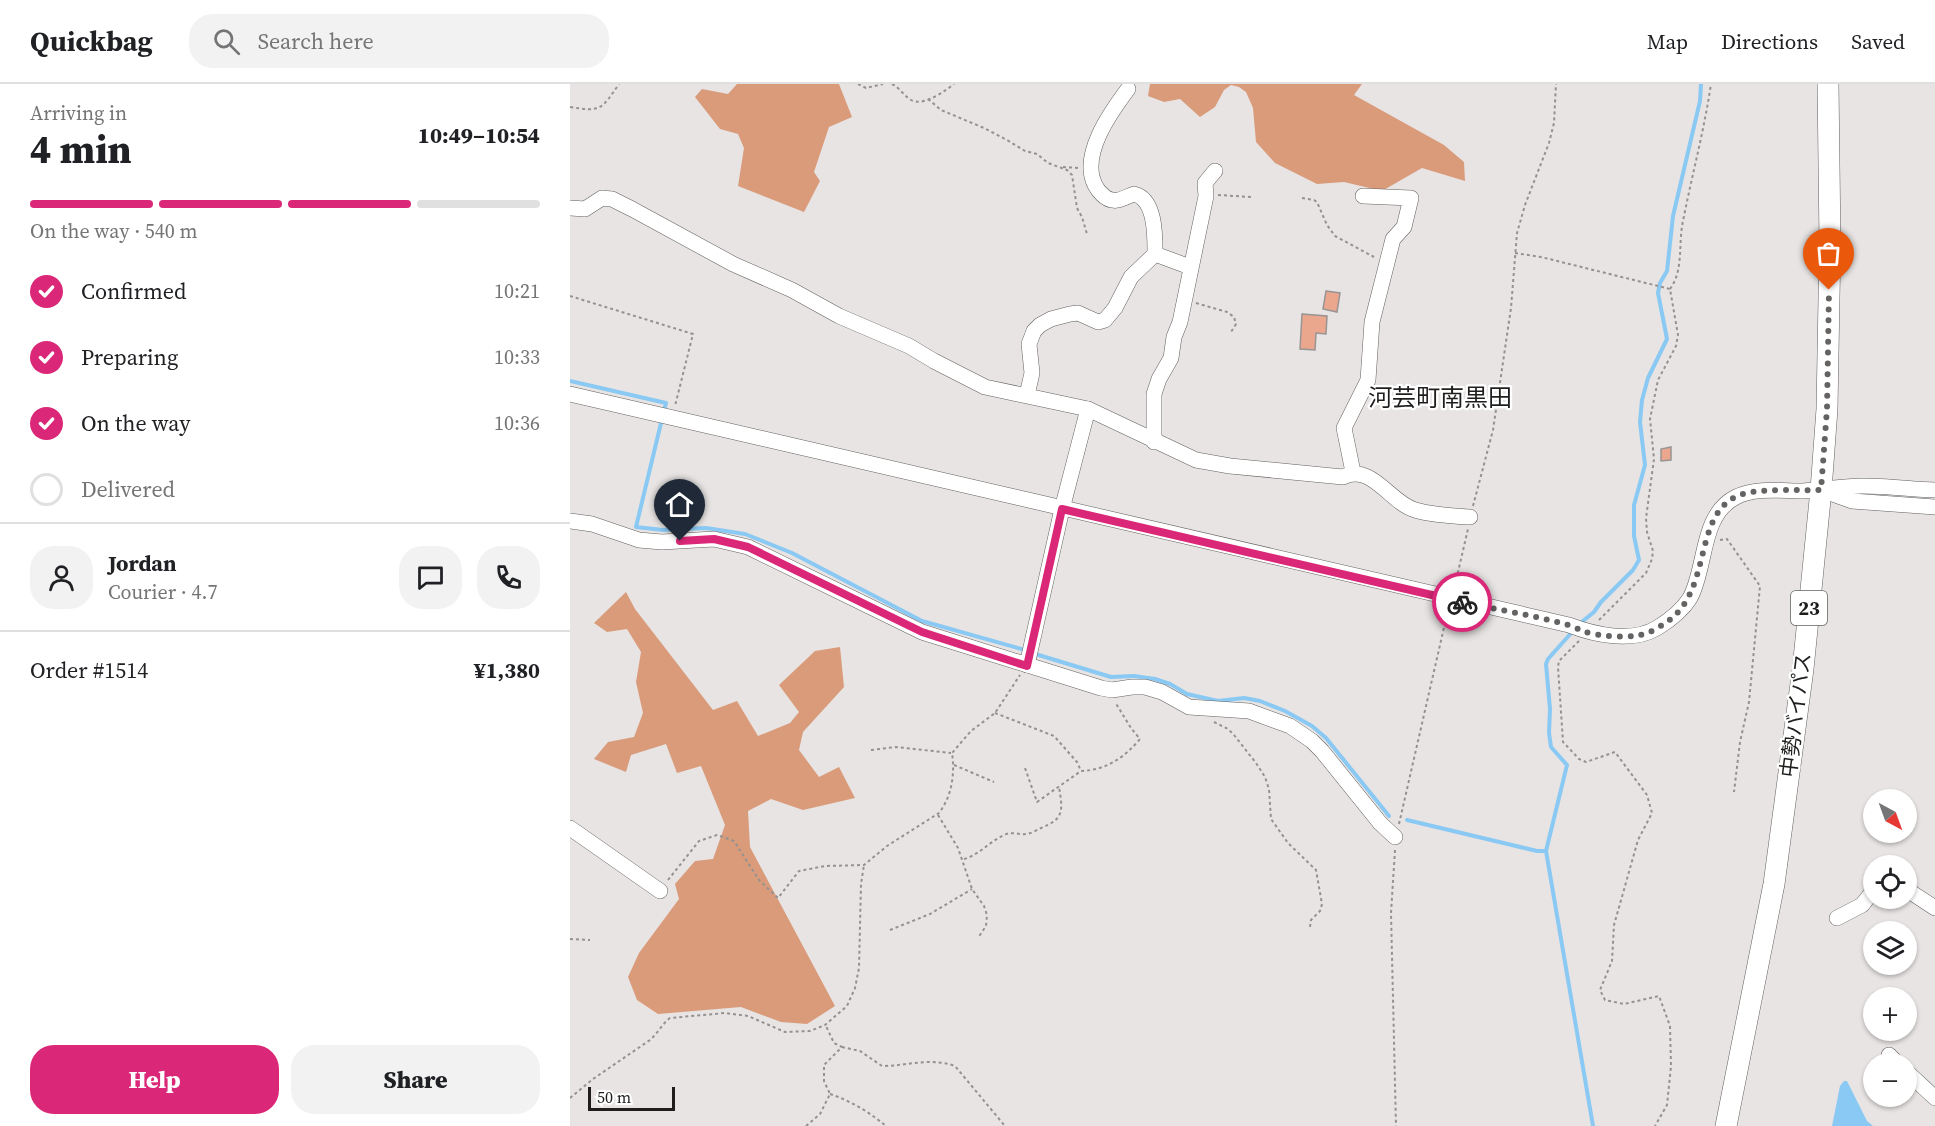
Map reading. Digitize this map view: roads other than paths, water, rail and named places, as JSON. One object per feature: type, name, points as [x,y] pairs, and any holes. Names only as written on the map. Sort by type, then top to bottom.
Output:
[{"type":"highway","name":"中勢バイパス","points":[[1726,1126],[1774,884],[1803,669],[1821,490],[1827,409],[1830,255],[1828,84]]},
{"type":"street","points":[[1128,89],[1118,100],[1100,134],[1090,170],[1098,189],[1108,198],[1116,200],[1134,194],[1143,199],[1152,218],[1155,254]]},
{"type":"street","points":[[1154,442],[1155,394],[1171,358],[1174,337],[1180,322],[1190,267],[1198,242],[1206,196],[1205,183],[1215,171]]},
{"type":"street","points":[[1353,472],[1344,428],[1368,380],[1372,322],[1393,240],[1405,224],[1411,198],[1363,196]]},
{"type":"street","points":[[570,208],[585,209],[602,198],[612,200],[733,264],[792,290],[839,316],[909,346],[934,362],[985,387],[1088,410],[1196,460],[1344,477],[1353,472],[1365,476],[1398,502],[1413,509],[1454,516],[1470,516]]},
{"type":"street","points":[[1155,254],[1190,267]]},
{"type":"street","points":[[1027,395],[1032,373],[1029,344],[1034,331],[1040,325],[1070,314],[1078,314],[1098,322],[1105,320],[1115,308],[1131,277],[1155,254]]},
{"type":"street","points":[[570,394],[1569,625],[1587,632],[1640,636],[1652,631],[1679,612],[1689,598],[1696,582],[1713,521],[1719,511],[1736,497],[1758,492],[1863,486],[1935,490]]},
{"type":"street","points":[[1028,656],[1062,509],[1088,410]]},
{"type":"street","points":[[1821,490],[1852,501],[1935,507]]},
{"type":"street","points":[[570,522],[592,524],[639,540],[662,542],[714,539],[748,547],[922,632],[1028,656],[1113,690],[1145,687],[1162,692],[1189,707],[1249,711],[1290,726],[1322,751],[1373,815],[1395,837]]},
{"type":"street","points":[[570,828],[660,891]]},
{"type":"street","points":[[1917,896],[1935,908]]},
{"type":"street","points":[[1837,918],[1863,904]]},
{"type":"street","points":[[1917,1081],[1935,1098]]},
{"type":"water","points":[[1847,1081],[1867,1121],[1873,1126],[1832,1126],[1840,1086]]},
{"type":"waterway","points":[[1578,625],[1594,612],[1633,570],[1639,560],[1634,536],[1634,505],[1645,465],[1640,422],[1642,400],[1648,378],[1667,339],[1658,293],[1660,283],[1667,271],[1673,216],[1700,101],[1701,84]]},
{"type":"waterway","points":[[570,381],[666,403],[664,411]]},
{"type":"waterway","points":[[661,423],[636,527],[663,530],[706,528],[745,534],[792,553],[922,621],[1025,650]]},
{"type":"waterway","points":[[1573,631],[1546,664],[1551,747],[1567,765],[1546,851],[1593,1126]]},
{"type":"waterway","points":[[1032,653],[1111,677],[1134,676],[1155,679],[1170,684],[1187,694],[1218,701],[1244,698],[1260,701],[1285,711],[1312,726],[1326,738],[1389,816]]},
{"type":"waterway","points":[[1407,820],[1537,851],[1546,851]]},
{"type":"district","name":"河芸町南黒田","points":[[1440,398]]}]
